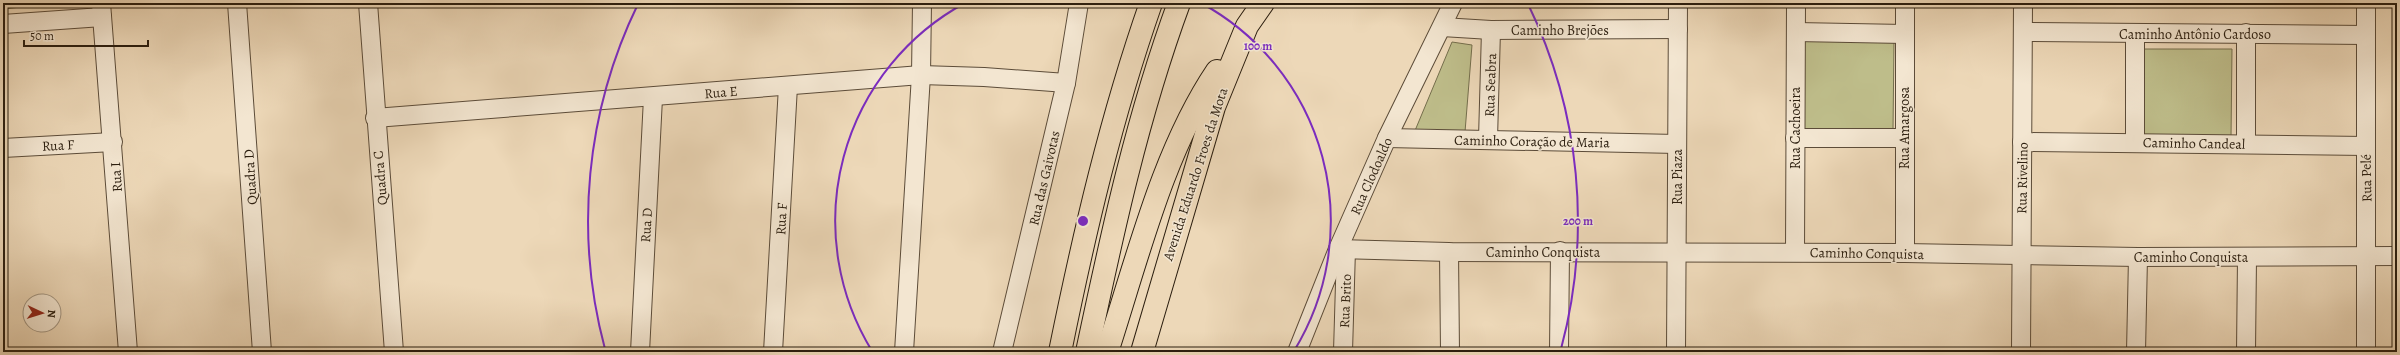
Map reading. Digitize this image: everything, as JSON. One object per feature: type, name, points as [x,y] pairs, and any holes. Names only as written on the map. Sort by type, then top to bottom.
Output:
[{"type":"highway","points":[[1060,352],[1079,258],[1111,128],[1151,3]]},
{"type":"highway","points":[[1087,352],[1114,222],[1135,137],[1161,52],[1178,3]]},
{"type":"highway","name":"Avenida Eduardo Froes da Mota","points":[[1142,352],[1214,107],[1247,26],[1263,3]]},
{"type":"highway","points":[[1107,352],[1160,189],[1184,129],[1207,86],[1247,26]]},
{"type":"street","name":"Quadra D","points":[[236,3],[262,352]]},
{"type":"street","name":"Quadra C","points":[[368,3],[375,118],[394,352]]},
{"type":"street","points":[[904,352],[921,76],[922,3]]},
{"type":"street","name":"Rua das Gaivotas","points":[[1002,352],[1066,84],[1079,3]]},
{"type":"street","name":"Rua Clodoaldo","points":[[1297,352],[1342,249],[1387,138],[1453,3]]},
{"type":"street","name":"Rua Piaza","points":[[1676,352],[1678,3]]},
{"type":"street","name":"Rua Cachoeira","points":[[1794,252],[1796,3]]},
{"type":"street","name":"Rua Amargosa","points":[[1905,3],[1905,253]]},
{"type":"street","name":"Rua Rivelino","points":[[2021,352],[2023,3]]},
{"type":"street","name":"Rua Pelé","points":[[2366,3],[2366,352]]},
{"type":"street","points":[[3,24],[102,10]]},
{"type":"street","name":"Rua I","points":[[102,10],[128,352]]},
{"type":"street","name":"Caminho Brejões","points":[[1442,27],[1491,30],[1678,29]]},
{"type":"street","name":"Rua Seabra","points":[[1488,139],[1491,30]]},
{"type":"street","points":[[1796,32],[1905,34]]},
{"type":"street","name":"Caminho Antônio Cardoso","points":[[2023,32],[2366,35]]},
{"type":"street","points":[[2246,33],[2246,143]]},
{"type":"street","points":[[2135,34],[2135,142]]},
{"type":"street","name":"Rua E","points":[[375,118],[653,98],[921,76],[984,77],[1066,84]]},
{"type":"street","name":"Rua F","points":[[773,352],[788,86]]},
{"type":"street","name":"Rua D","points":[[640,352],[653,98]]},
{"type":"street","name":"Caminho Coração de Maria","points":[[1387,138],[1677,144]]},
{"type":"street","points":[[1795,138],[1904,138]]},
{"type":"street","name":"Rua F","points":[[3,148],[113,142]]},
{"type":"street","name":"Caminho Candeal","points":[[2022,142],[2246,143],[2366,146]]},
{"type":"street","name":"Caminho Conquista","points":[[1342,249],[1449,252],[1794,252],[2247,258],[2397,256]]},
{"type":"street","name":"Rua Brito","points":[[1342,249],[1343,352]]},
{"type":"street","points":[[1559,352],[1560,251]]},
{"type":"street","points":[[1449,252],[1450,352]]},
{"type":"street","points":[[2136,352],[2138,257]]},
{"type":"street","points":[[2246,352],[2247,258]]},
{"type":"shaded area","points":[[3,3],[56,3],[3,9]]},
{"type":"shaded area","points":[[1800,41],[1894,41],[1893,131],[1800,130]]},
{"type":"shaded area","points":[[1452,42],[1472,45],[1465,132],[1414,133]]},
{"type":"shaded area","points":[[2138,49],[2232,49],[2231,138],[2138,138]]}]
